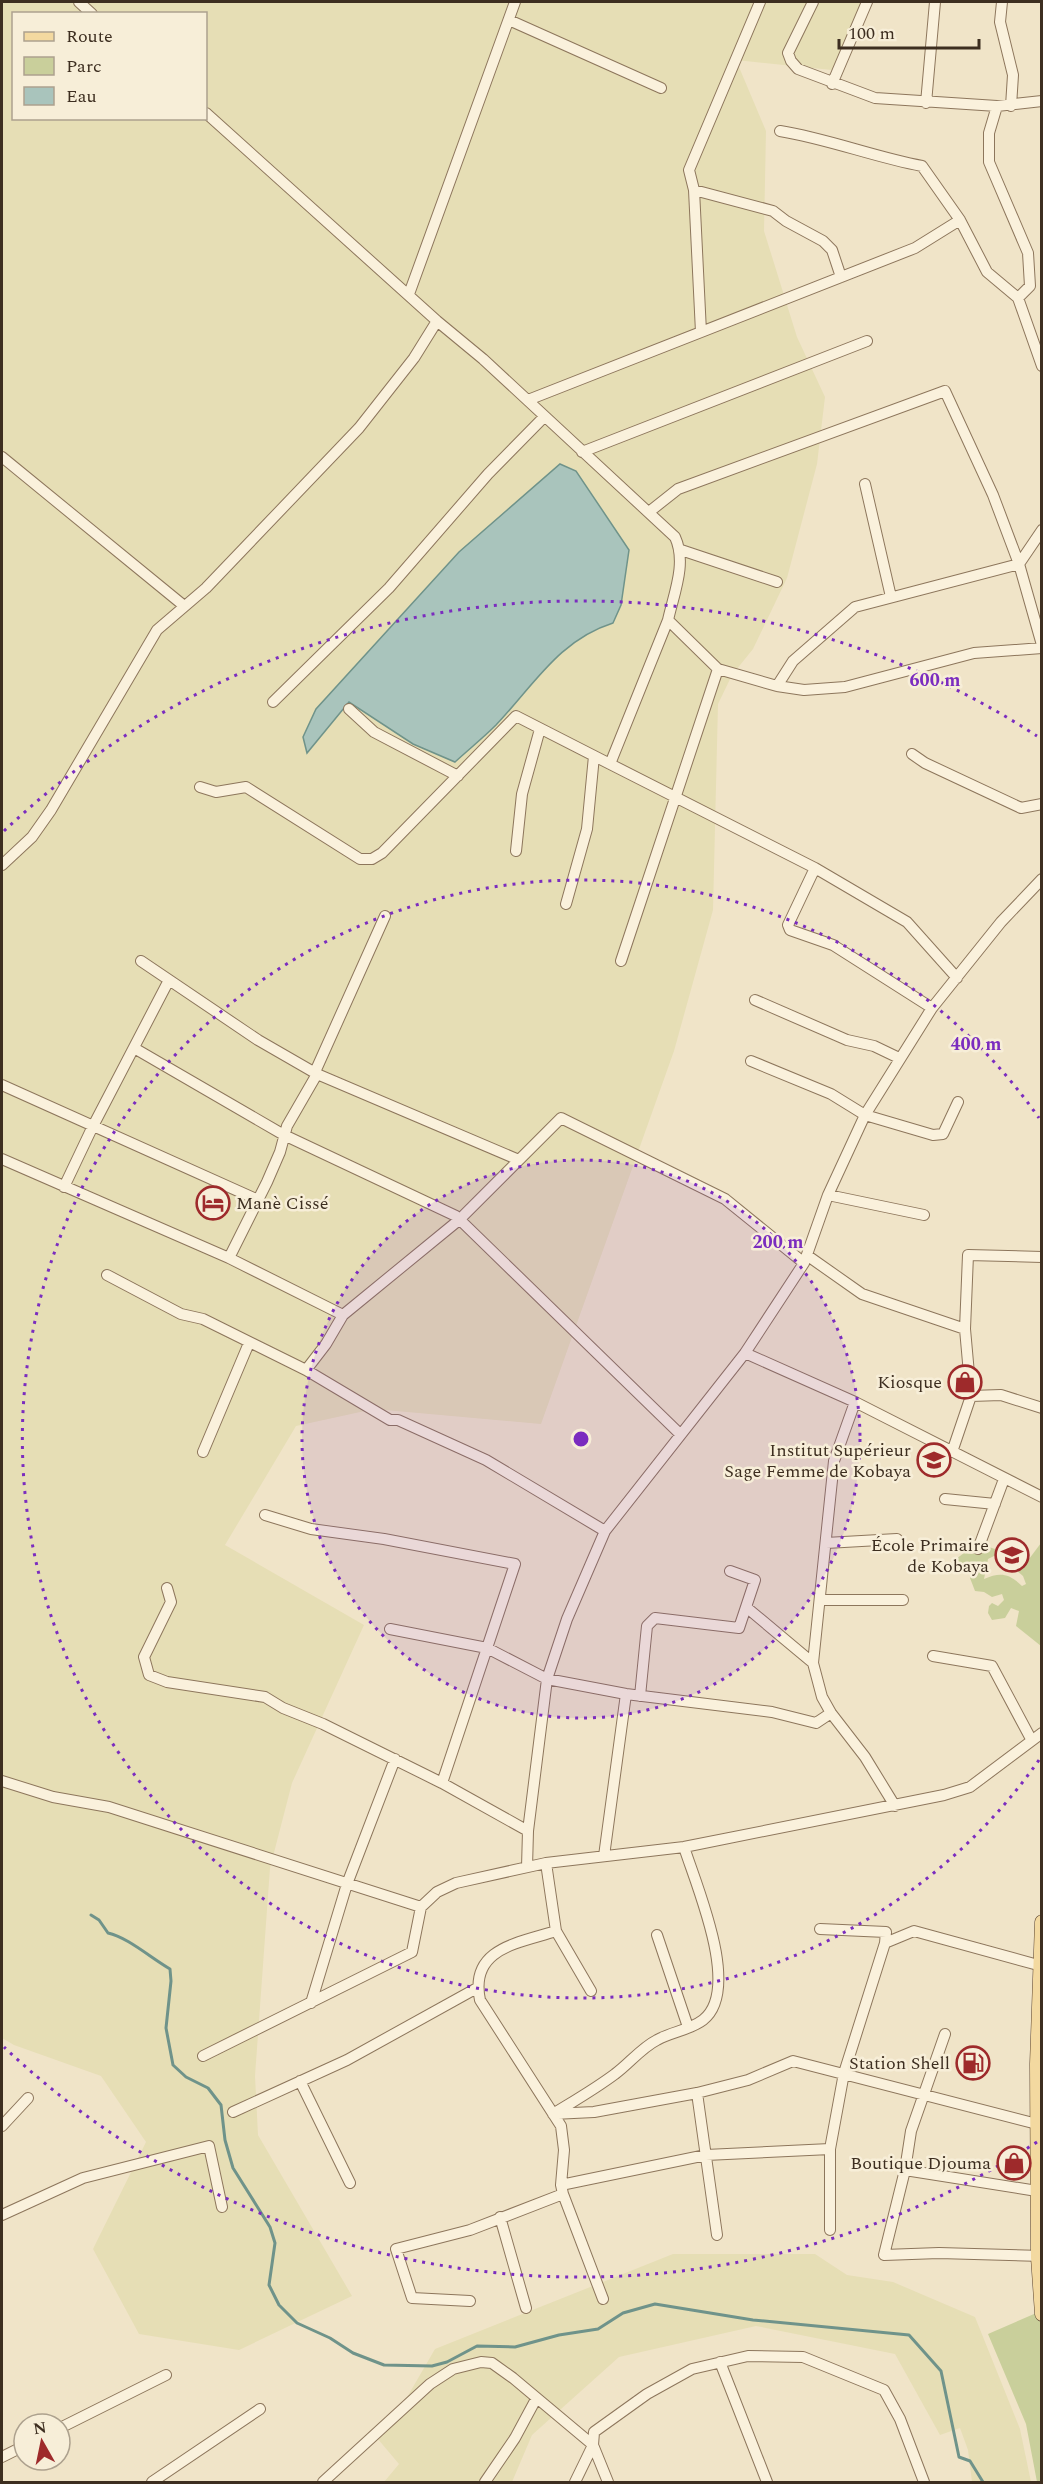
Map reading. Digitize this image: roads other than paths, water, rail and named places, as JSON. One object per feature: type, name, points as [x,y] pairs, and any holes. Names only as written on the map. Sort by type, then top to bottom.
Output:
[{"type":"main road","points":[[1041,1922],[1038,1965],[1037,2124],[1041,2314]]},
{"type":"street","points":[[409,294],[515,2]]},
{"type":"street","points":[[701,332],[694,190],[689,170],[760,2]]},
{"type":"street","points":[[813,2],[788,53],[791,62],[798,69],[832,84],[875,98],[926,104],[1011,106],[1041,101]]},
{"type":"street","points":[[832,84],[867,2]]},
{"type":"street","points":[[926,104],[934,2]]},
{"type":"street","points":[[1002,2],[1002,30],[1013,75],[1011,106]]},
{"type":"street","points":[[509,20],[661,88]]},
{"type":"street","points":[[997,106],[988,133],[989,162],[1028,253],[1030,286],[1018,298]]},
{"type":"street","points":[[207,114],[528,400],[675,537],[681,550],[681,563],[668,620],[610,764]]},
{"type":"street","points":[[780,130],[816,137],[890,160],[922,166],[960,220],[987,272],[1018,298],[1041,366]]},
{"type":"street","points":[[694,190],[773,211],[786,222],[823,241],[832,250],[841,277]]},
{"type":"street","points":[[528,400],[915,248],[960,220]]},
{"type":"street","points":[[2,865],[32,837],[51,810],[143,650],[157,630],[183,605],[206,588],[359,428],[414,358],[437,321]]},
{"type":"street","points":[[582,452],[867,341]]},
{"type":"street","points":[[649,512],[678,489],[945,391],[993,495],[1019,564],[1041,647],[974,653],[845,687],[804,690],[777,686],[718,669],[668,620]]},
{"type":"street","points":[[273,702],[389,588],[488,474],[544,417]]},
{"type":"street","points":[[2,457],[183,605]]},
{"type":"street","points":[[865,484],[891,597]]},
{"type":"street","points":[[777,686],[793,661],[855,607],[1019,564],[1041,530]]},
{"type":"street","points":[[681,550],[777,582]]},
{"type":"street","points":[[621,961],[718,669]]},
{"type":"street","points":[[349,709],[374,732],[458,776]]},
{"type":"street","points":[[200,787],[216,792],[246,787],[360,859],[372,859],[382,853],[512,718],[522,717],[540,729],[815,868],[907,922],[957,978]]},
{"type":"street","points":[[516,851],[522,794],[540,729]]},
{"type":"street","points":[[912,754],[925,763],[1021,808],[1041,804]]},
{"type":"street","points":[[566,904],[587,828],[594,756]]},
{"type":"street","points":[[815,868],[788,925],[790,930],[833,945],[932,1008]]},
{"type":"street","points":[[527,1867],[528,1831],[547,1680],[567,1619],[605,1531],[744,1353],[806,1260],[828,1195],[866,1115],[899,1058],[932,1008],[1001,922],[1041,879]]},
{"type":"street","points":[[230,1258],[280,1152],[286,1126],[316,1073],[385,916]]},
{"type":"street","points":[[141,962],[258,1041],[316,1073],[519,1161]]},
{"type":"street","points":[[64,1187],[169,980]]},
{"type":"street","points":[[755,1000],[847,1040],[874,1046],[899,1058]]},
{"type":"street","points":[[134,1048],[284,1135],[459,1220],[680,1434]]},
{"type":"street","points":[[751,1061],[831,1094],[866,1115],[933,1135],[943,1134],[958,1102]]},
{"type":"street","points":[[2,1085],[92,1128],[258,1200]]},
{"type":"street","points":[[306,1370],[326,1344],[343,1315],[459,1220],[561,1118],[726,1199],[806,1260],[862,1294],[965,1329]]},
{"type":"street","points":[[2,1159],[230,1258],[343,1315]]},
{"type":"street","points":[[828,1195],[924,1215]]},
{"type":"street","points":[[952,1452],[971,1396],[965,1329],[968,1255],[1041,1257]]},
{"type":"street","points":[[107,1275],[181,1314],[203,1318],[306,1370],[390,1420],[398,1420],[486,1460],[605,1531]]},
{"type":"street","points":[[203,1452],[249,1342]]},
{"type":"street","points":[[744,1353],[855,1402],[1041,1497]]},
{"type":"street","points":[[971,1396],[1001,1395],[1041,1408]]},
{"type":"street","points":[[855,1402],[834,1461],[813,1663],[822,1697],[831,1713],[865,1757],[895,1806]]},
{"type":"street","points":[[978,1549],[1004,1479]]},
{"type":"street","points":[[945,1499],[995,1504]]},
{"type":"street","points":[[265,1515],[311,1529],[384,1539],[515,1564],[442,1783]]},
{"type":"street","points":[[826,1543],[897,1539]]},
{"type":"street","points":[[640,1696],[647,1626],[655,1618],[739,1628],[755,1580],[730,1571]]},
{"type":"street","points":[[167,1588],[171,1602],[144,1657],[149,1675],[167,1682],[265,1697],[283,1708],[323,1724],[442,1783],[528,1831]]},
{"type":"street","points":[[820,1600],[903,1600]]},
{"type":"street","points":[[746,1607],[813,1663]]},
{"type":"street","points":[[390,1629],[487,1648],[547,1680],[640,1696],[772,1712],[816,1723],[831,1713]]},
{"type":"street","points":[[933,1656],[992,1666],[1031,1739]]},
{"type":"street","points":[[604,1856],[626,1694]]},
{"type":"street","points":[[203,2056],[412,1952],[422,1907],[437,1892],[456,1883],[546,1863],[684,1847],[895,1806],[970,1787],[1041,1733]]},
{"type":"street","points":[[311,2003],[347,1884],[395,1760]]},
{"type":"street","points":[[2,1780],[53,1797],[109,1807],[422,1907]]},
{"type":"street","points":[[553,2114],[615,2074],[656,2040],[704,2019],[715,2003],[720,1986],[709,1925],[684,1847]]},
{"type":"street","points":[[546,1863],[556,1930],[591,1991]]},
{"type":"street","points":[[820,1929],[886,1932],[885,1943],[844,2073],[830,2149],[830,2230]]},
{"type":"street","points":[[556,1930],[495,1952],[482,1966],[477,1988],[480,2000],[561,2126],[564,2150],[562,2189],[603,2299]]},
{"type":"street","points":[[885,1943],[914,1930],[1038,1965]]},
{"type":"street","points":[[657,1935],[688,2027]]},
{"type":"street","points":[[233,2112],[347,2060],[477,1988]]},
{"type":"street","points":[[945,2034],[911,2131],[905,2170],[884,2255],[939,2253],[1040,2256]]},
{"type":"street","points":[[553,2114],[594,2112],[697,2093],[748,2080],[793,2061],[1037,2124]]},
{"type":"street","points":[[300,2081],[350,2183]]},
{"type":"street","points":[[697,2093],[717,2235]]},
{"type":"street","points":[[2,2126],[28,2098]]},
{"type":"street","points":[[2,2215],[83,2178],[209,2146],[222,2207]]},
{"type":"street","points":[[470,2301],[412,2298],[396,2249],[470,2230],[562,2189],[706,2155],[830,2149]]},
{"type":"street","points":[[905,2170],[1037,2191]]},
{"type":"street","points":[[500,2217],[526,2308]]},
{"type":"street","points":[[575,2482],[593,2445],[594,2432],[647,2394],[692,2369],[748,2356],[803,2357],[884,2390],[900,2420],[924,2482]]},
{"type":"street","points":[[720,2362],[766,2482]]},
{"type":"street","points":[[323,2482],[430,2384],[463,2364],[492,2363],[536,2399],[550,2407],[593,2445],[608,2482]]},
{"type":"street","points":[[72,2422],[165,2375]]},
{"type":"street","points":[[485,2482],[515,2438],[536,2399]]},
{"type":"street","points":[[152,2482],[260,2409]]},
{"type":"water","points":[[560,464],[576,471],[629,550],[621,605],[613,623],[577,640],[562,652],[496,725],[455,762],[413,744],[349,702],[307,753],[303,737],[316,709],[459,552]]},
{"type":"waterway","points":[[91,1915],[99,1920],[108,1933],[131,1943],[170,1969],[171,1981],[166,2028],[173,2065],[186,2077],[208,2088],[221,2105],[225,2140],[233,2168],[270,2227],[275,2243],[269,2285],[279,2305],[297,2323],[330,2338],[353,2353],[384,2365],[432,2366],[447,2362],[477,2346],[515,2347],[559,2335],[598,2329],[623,2313],[655,2304],[753,2320],[909,2335],[941,2371],[959,2457],[970,2461],[983,2482]]},
{"type":"place","name":"Manè Cissé","points":[[213,1203]]},
{"type":"place","name":"Kiosque","points":[[965,1382]]},
{"type":"place","name":"Institut Supérieur Sage Femme de Kobaya","points":[[934,1460]]},
{"type":"place","name":"École Primaire de Kobaya","points":[[1012,1555]]},
{"type":"place","name":"Station Shell","points":[[973,2063]]},
{"type":"place","name":"Boutique Djouma","points":[[1014,2163]]}]
